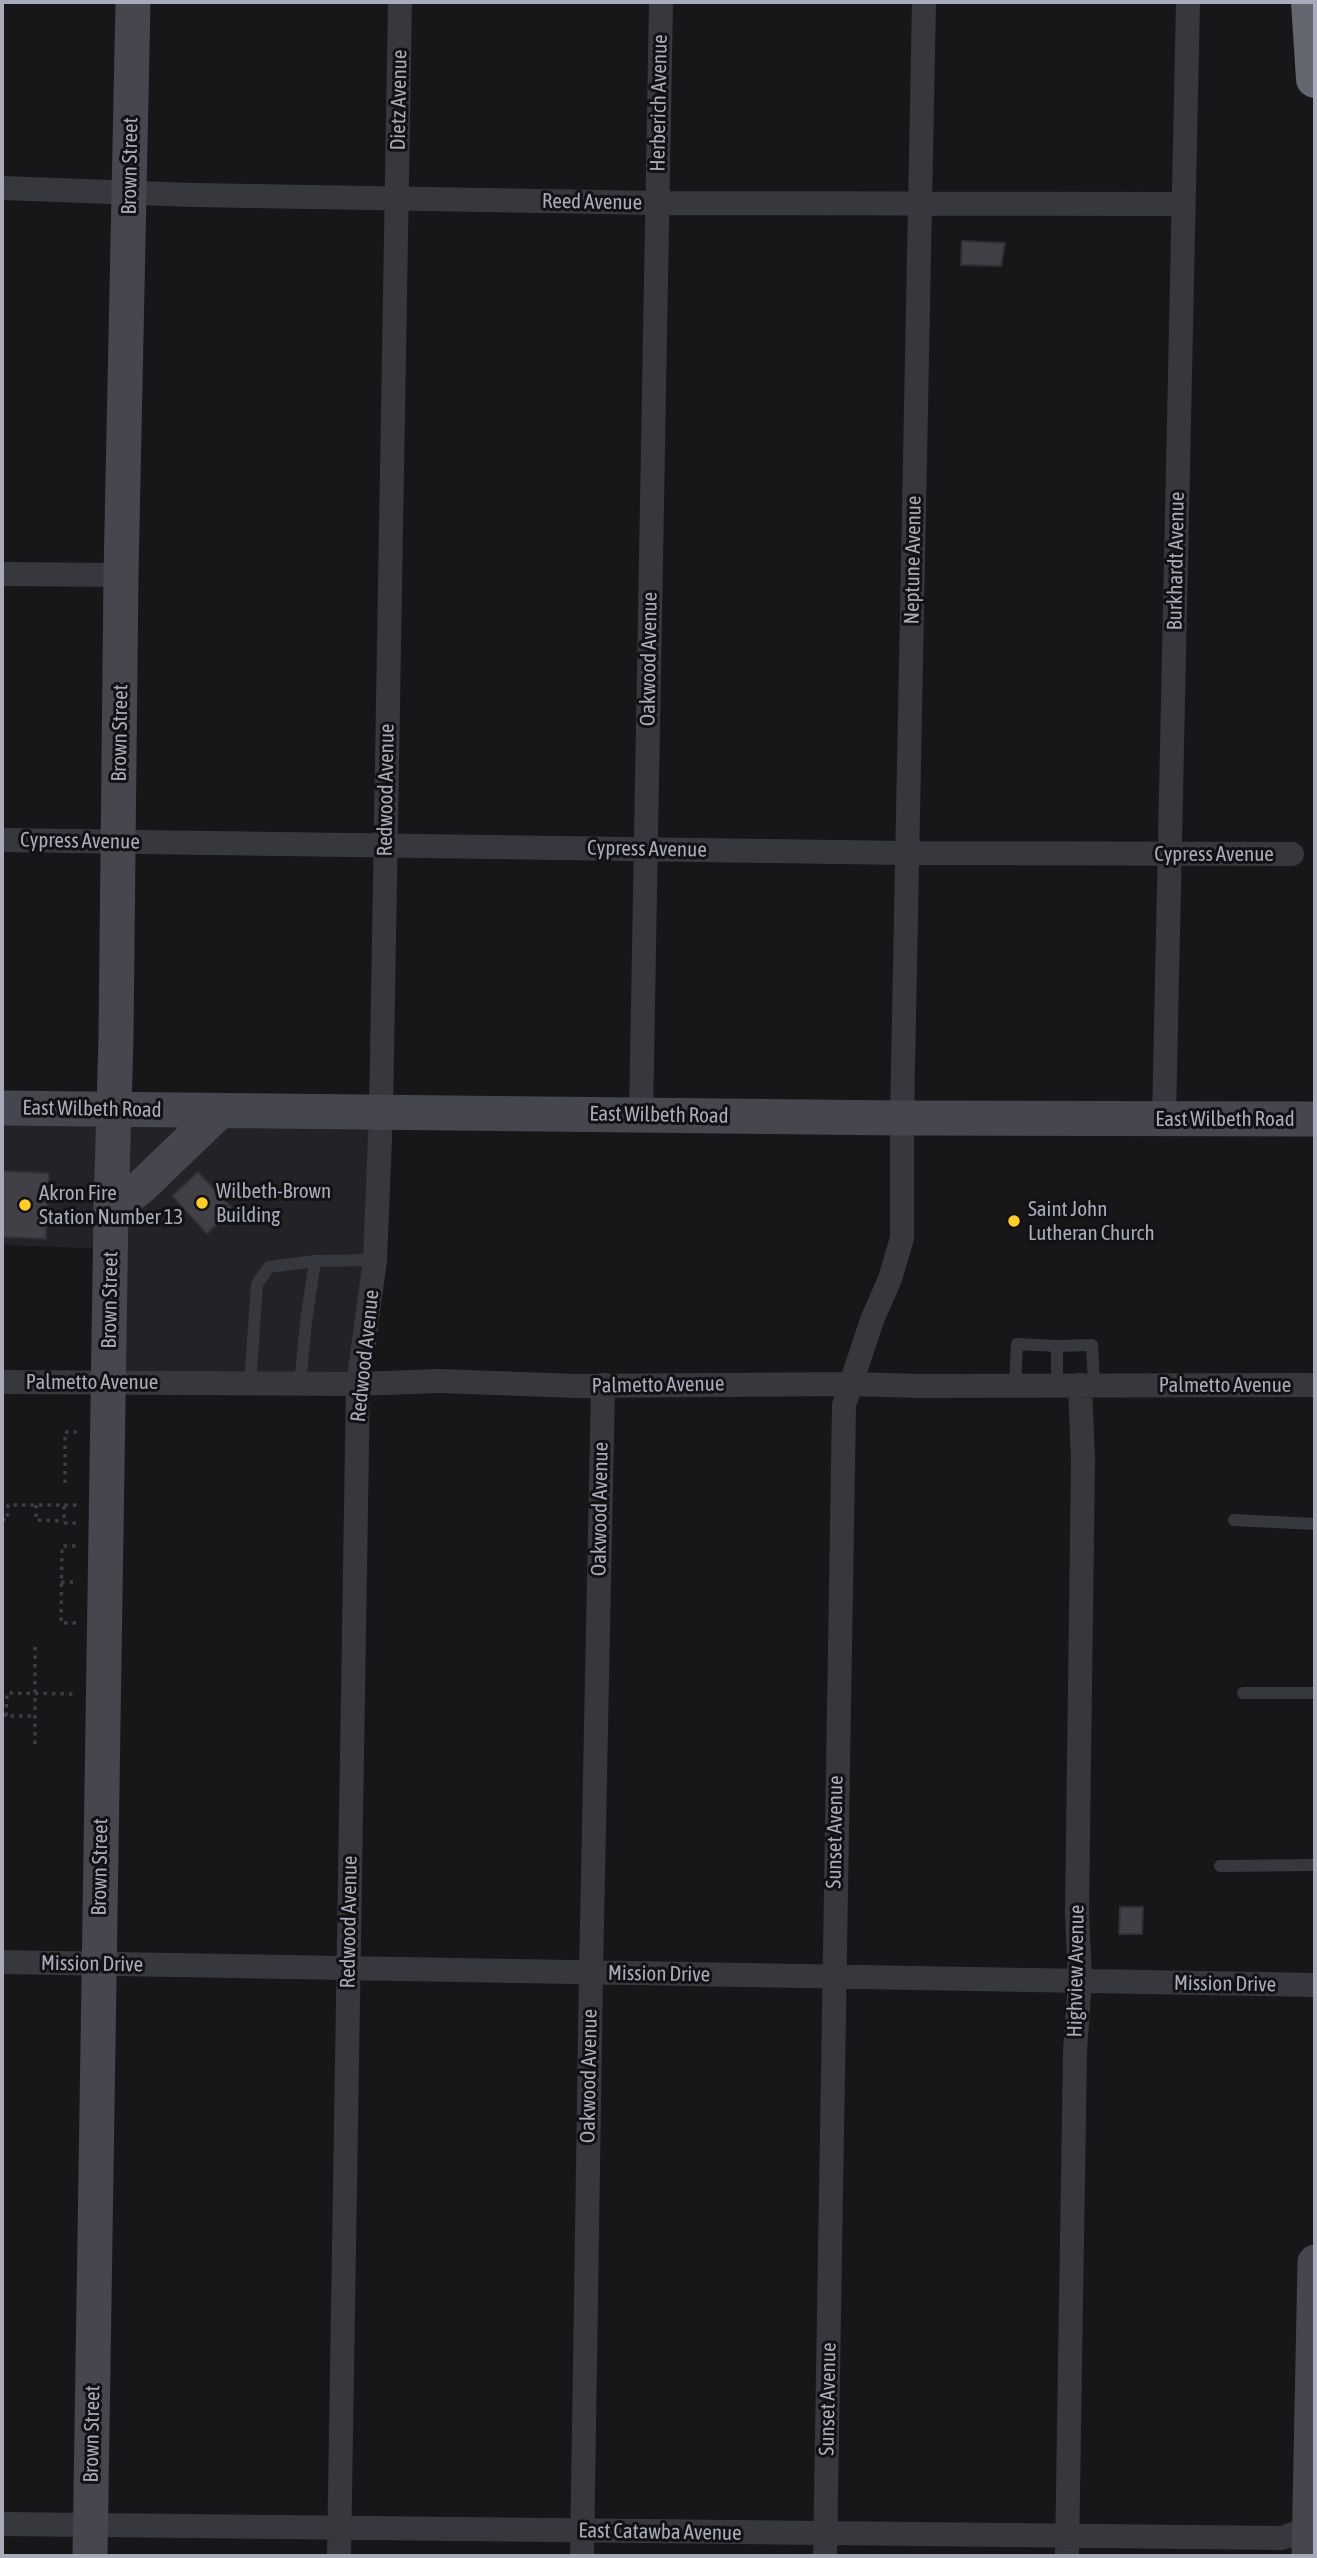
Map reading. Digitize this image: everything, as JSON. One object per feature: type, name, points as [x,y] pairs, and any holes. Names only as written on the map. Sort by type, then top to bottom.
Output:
[{"type":"highway","points":[[1310,2],[1315,79]]},
{"type":"main road","name":"Brown Street","points":[[90,2541],[121,575],[133,2]]},
{"type":"main road","name":"East Wilbeth Road","points":[[2,1108],[902,1118],[1047,1116],[1315,1119]]},
{"type":"main road","points":[[111,1211],[142,1186],[219,1111]]},
{"type":"main road","points":[[1311,2537],[1315,2262]]},
{"type":"street","name":"Dietz Avenue","points":[[398,198],[400,2]]},
{"type":"street","name":"Herberich Avenue","points":[[657,203],[661,2]]},
{"type":"street","name":"Neptune Avenue","points":[[902,1118],[924,2]]},
{"type":"street","name":"Burkhardt Avenue","points":[[1164,1119],[1188,2]]},
{"type":"street","name":"Reed Avenue","points":[[2,188],[657,203],[1183,204]]},
{"type":"street","name":"Redwood Avenue","points":[[339,2556],[358,1384],[375,1260],[381,1112],[398,198]]},
{"type":"street","name":"Oakwood Avenue","points":[[641,1115],[657,203]]},
{"type":"street","points":[[2,574],[121,575]]},
{"type":"street","name":"Cypress Avenue","points":[[2,840],[907,853],[1292,854]]},
{"type":"street","name":"Sunset Avenue","points":[[825,2545],[844,1405],[872,1320],[890,1279],[902,1238],[902,1118]]},
{"type":"street","name":"Palmetto Avenue","points":[[2,1382],[1315,1385]]},
{"type":"street","name":"Oakwood Avenue","points":[[582,2556],[603,1385]]},
{"type":"street","name":"Highview Avenue","points":[[1067,2547],[1075,2050],[1080,1981],[1077,1913],[1083,1460],[1077,1385]]},
{"type":"street","name":"Mission Drive","points":[[2,1962],[1315,1985]]},
{"type":"street","name":"East Catawba Avenue","points":[[2,2524],[90,2541],[340,2528],[583,2531],[825,2545],[1067,2547],[1311,2537]]},
{"type":"lane","points":[[250,1384],[257,1284],[269,1267],[315,1261],[375,1260]]},
{"type":"lane","points":[[300,1384],[315,1261]]},
{"type":"lane","points":[[1015,1385],[1017,1344],[1092,1345],[1077,1385]]},
{"type":"lane","points":[[1057,1346],[1077,1385]]},
{"type":"lane","points":[[1234,1520],[1315,1524]]},
{"type":"lane","points":[[1243,1693],[1315,1693]]},
{"type":"lane","points":[[1220,1866],[1315,1865]]},
{"type":"path","points":[[65,1483],[65,1432],[79,1432],[79,1422]]},
{"type":"path","points":[[77,1558],[78,1494]]},
{"type":"path","points":[[64,1504],[64,1521]]},
{"type":"path","points":[[2,1520],[7,1520],[8,1505],[78,1506]]},
{"type":"path","points":[[36,1505],[36,1520],[78,1523]]},
{"type":"path","points":[[76,1635],[76,1623],[61,1623],[61,1583],[62,1546],[77,1546]]},
{"type":"path","points":[[61,1583],[77,1583],[77,1570]]},
{"type":"path","points":[[35,1647],[35,1746]]},
{"type":"path","points":[[34,1716],[4,1716],[7,1693],[75,1694],[75,1682]]},
{"type":"shaded area","points":[[2,1108],[381,1113],[358,1384],[108,1384],[111,1249],[2,1245]]},
{"type":"building","points":[[962,241],[1005,243],[1001,266],[961,265]]},
{"type":"building","name":"Akron Fire Station Number 13","points":[[2,1171],[49,1173],[46,1239],[2,1237]]},
{"type":"building","name":"Wilbeth-Brown Building","points":[[198,1172],[233,1209],[207,1234],[172,1196]]},
{"type":"building","points":[[1120,1907],[1143,1907],[1142,1934],[1119,1934]]},
{"type":"place","name":"Wilbeth-Brown Building","points":[[202,1203]]},
{"type":"place","name":"Akron Fire Station Number 13","points":[[25,1205]]},
{"type":"place","name":"Saint John Lutheran Church","points":[[1014,1221]]}]
